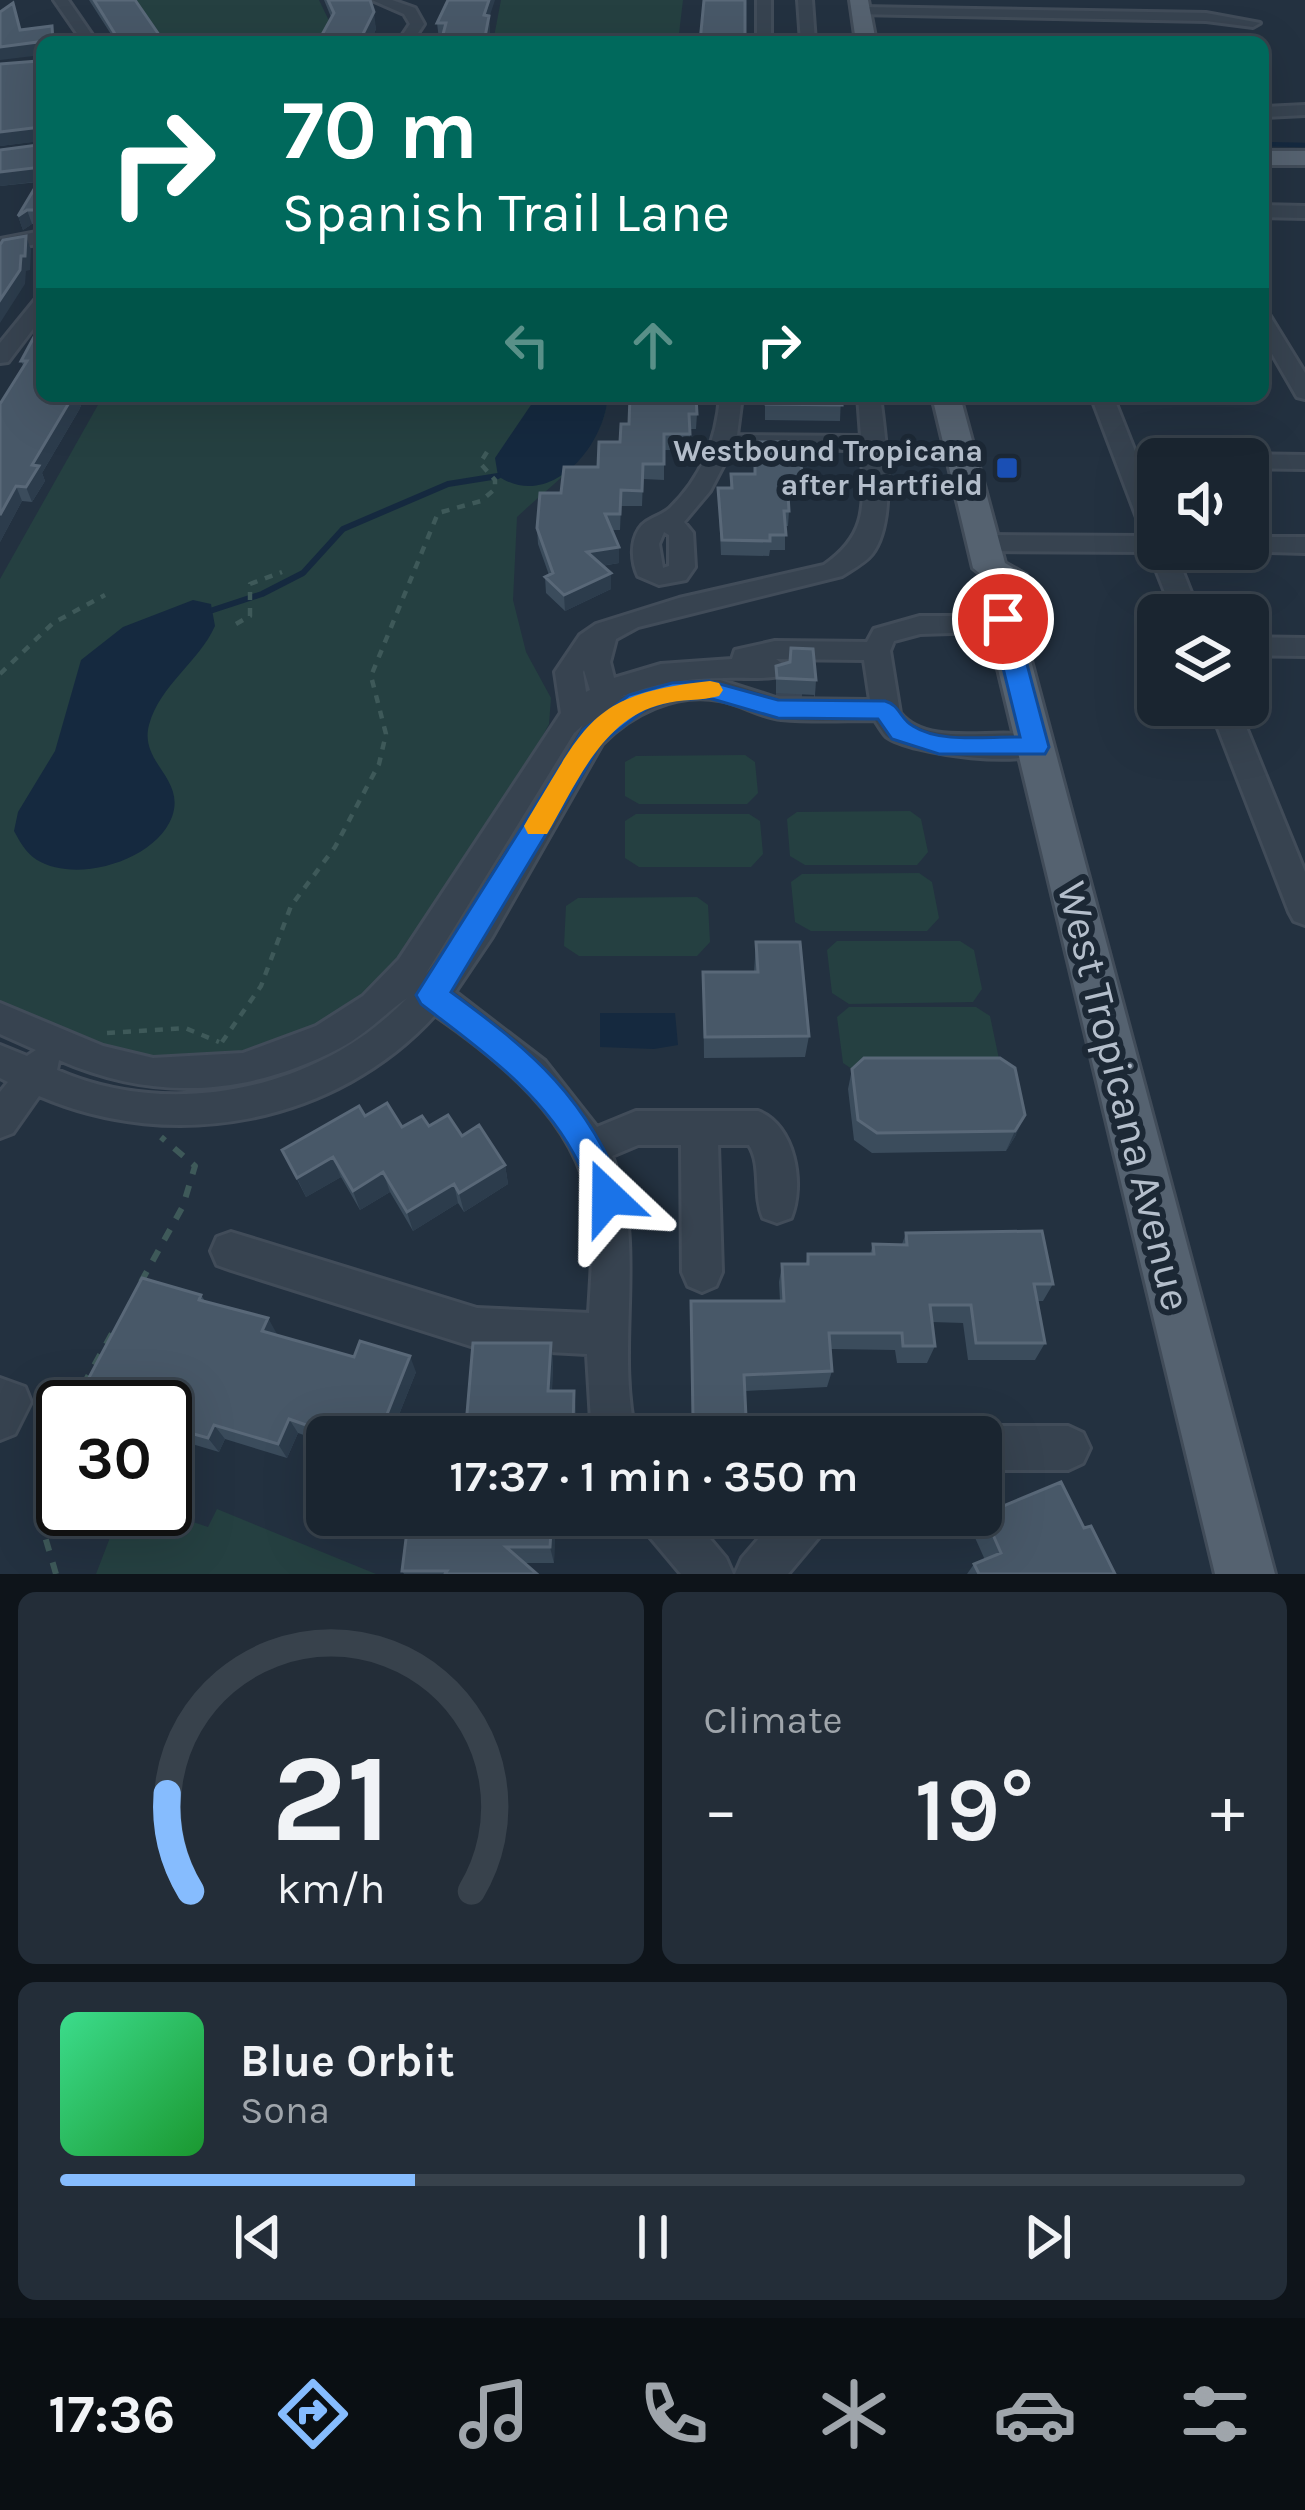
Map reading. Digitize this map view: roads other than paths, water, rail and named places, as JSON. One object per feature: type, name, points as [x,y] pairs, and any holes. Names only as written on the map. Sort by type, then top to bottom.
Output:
[{"type":"main road","points":[[860,5],[865,36]]},
{"type":"main road","points":[[1269,158],[1305,158]]},
{"type":"main road","name":"West Tropicana Avenue","points":[[948,402],[987,556],[976,582],[982,607],[1004,622],[1245,1574]]},
{"type":"street","points":[[61,0],[86,36]]},
{"type":"street","points":[[379,0],[413,6],[417,24],[409,36]]},
{"type":"street","points":[[764,36],[764,4],[805,4],[808,36]]},
{"type":"street","points":[[860,5],[969,20],[1257,18],[1247,36]]},
{"type":"street","points":[[1269,112],[1305,110]]},
{"type":"street","points":[[1269,211],[1305,212]]},
{"type":"street","points":[[0,244],[36,238]]},
{"type":"street","points":[[0,357],[36,312]]},
{"type":"street","points":[[1269,330],[1305,392]]},
{"type":"street","points":[[669,523],[707,478],[724,442],[730,402]]},
{"type":"street","points":[[575,714],[569,692],[572,669],[584,647],[605,630],[633,617],[807,580],[845,565],[862,549],[870,530],[869,402]]},
{"type":"street","points":[[1104,402],[1137,487]]},
{"type":"street","points":[[724,442],[872,443]]},
{"type":"street","points":[[1127,461],[1137,461]]},
{"type":"street","points":[[1269,461],[1305,462]]},
{"type":"street","points":[[1269,545],[1305,545]]},
{"type":"street","points":[[987,556],[1137,546]]},
{"type":"street","points":[[1004,622],[908,627],[884,635],[880,681],[901,732],[939,745],[1035,747]]},
{"type":"street","points":[[12,1071],[104,1104],[171,1112],[245,1104],[315,1081],[374,1048],[585,748],[607,705],[596,662],[605,630]]},
{"type":"street","points":[[1269,646],[1305,647]]},
{"type":"street","points":[[721,677],[762,651],[880,681]]},
{"type":"street","points":[[0,1018],[125,1069],[197,1075],[243,1069],[302,1050],[417,987],[575,714],[607,705],[643,676],[775,681]]},
{"type":"street","points":[[721,677],[778,709],[880,681]]},
{"type":"street","points":[[813,681],[880,681]]},
{"type":"street","points":[[1231,726],[1305,912]]},
{"type":"street","points":[[417,987],[518,1059],[558,1103],[602,1176],[611,1224],[611,1416]]},
{"type":"street","points":[[0,1120],[12,1071],[53,1041]]},
{"type":"street","points":[[699,1127],[702,1272]]},
{"type":"street","points":[[588,1149],[636,1128],[750,1127],[766,1132],[773,1146],[777,1205]]},
{"type":"street","points":[[231,1251],[477,1328],[610,1335]]},
{"type":"street","points":[[0,1399],[10,1402],[0,1418]]},
{"type":"street","points":[[1002,1448],[1068,1448]]},
{"type":"street","points":[[678,1536],[710,1574]]},
{"type":"street","points":[[758,1574],[790,1536]]},
{"type":"water","points":[[533,402],[607,402],[585,453],[554,480],[517,485],[498,476],[495,458]]},
{"type":"water","points":[[193,600],[211,604],[215,626],[162,698],[149,725],[150,750],[175,803],[163,832],[132,856],[92,869],[53,867],[37,860],[14,831],[18,812],[55,751],[81,660],[123,627]]},
{"type":"water","points":[[600,1013],[675,1013],[678,1045],[600,1047]]},
{"type":"waterway","points":[[1269,144],[1305,145]]},
{"type":"waterway","points":[[213,610],[262,594],[303,573],[343,529],[448,484],[498,476]]},
{"type":"tunnel","points":[[776,694],[815,695]]},
{"type":"place","name":"Westbound Tropicana after Hartfield","points":[[1007,468]]}]
